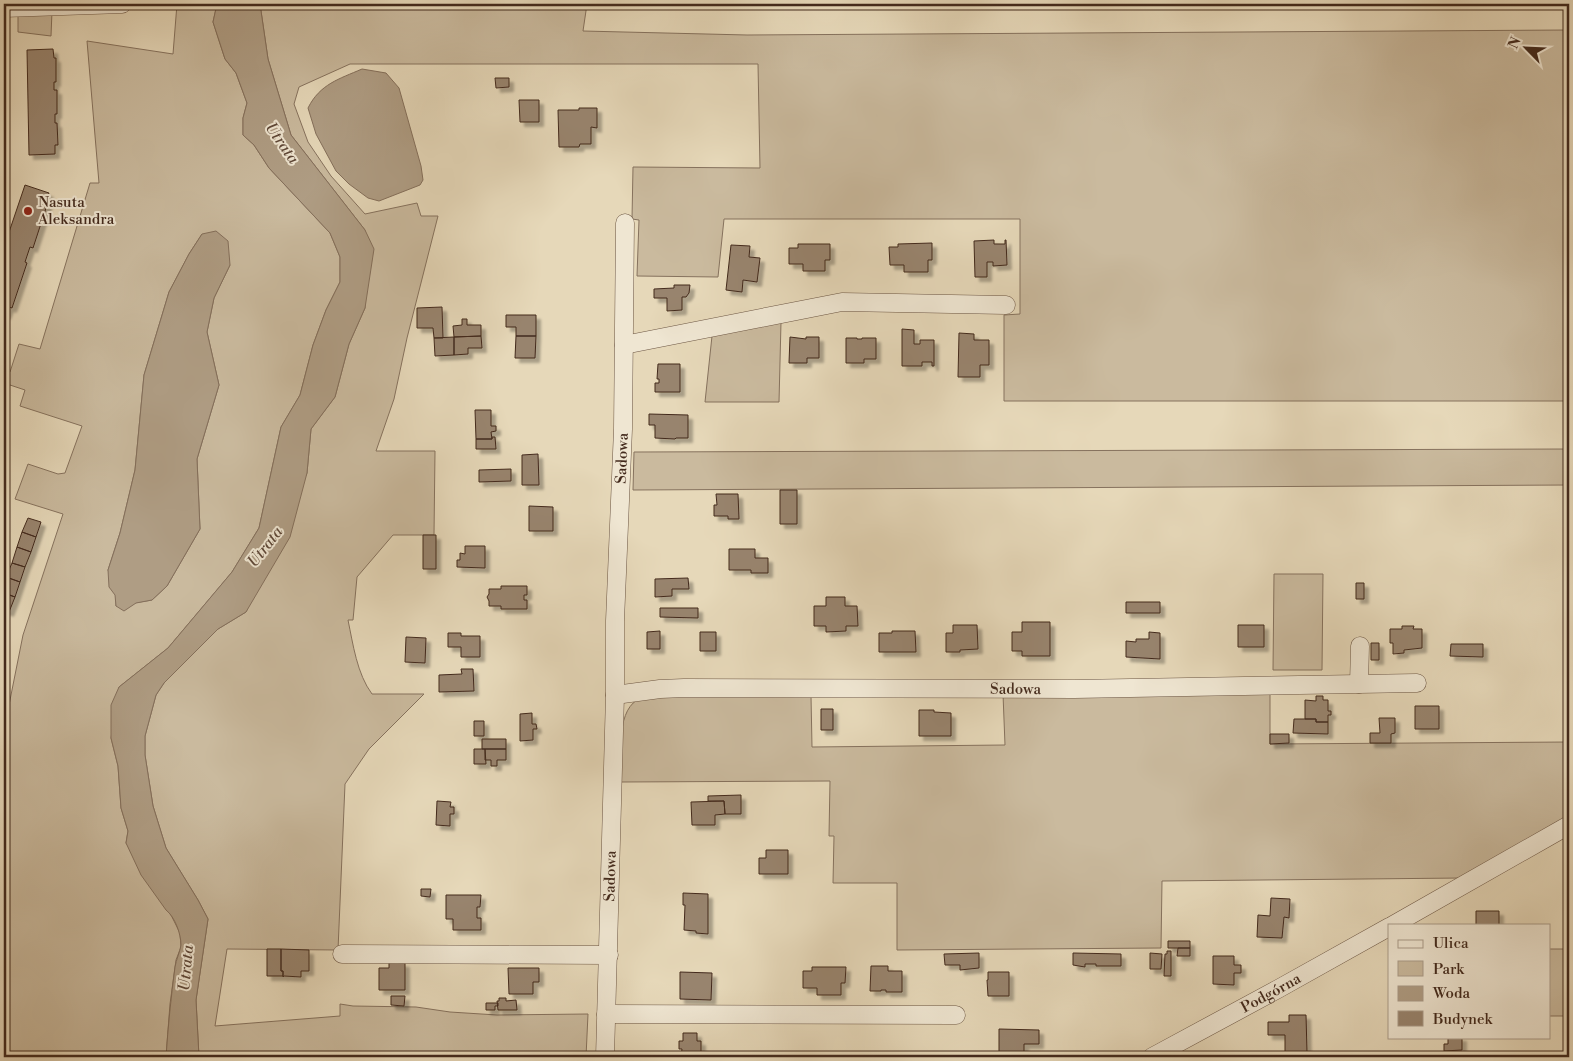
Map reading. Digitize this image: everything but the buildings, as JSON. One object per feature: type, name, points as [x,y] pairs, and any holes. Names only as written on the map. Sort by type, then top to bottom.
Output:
[{"type":"street","points":[[4,8],[122,4]]},
{"type":"street","name":"Sadowa","points":[[605,1057],[615,695],[615,621],[623,429],[625,222]]},
{"type":"street","points":[[624,345],[842,302],[1006,305]]},
{"type":"street","points":[[1359,684],[1360,646]]},
{"type":"street","name":"Sadowa","points":[[615,695],[684,688],[1074,689],[1417,683]]},
{"type":"street","points":[[1395,924],[1569,825]]},
{"type":"street","name":"Podgórna","points":[[1152,1057],[1388,928]]},
{"type":"street","points":[[342,954],[609,955]]},
{"type":"street","points":[[606,1014],[956,1015]]},
{"type":"green space","points":[[177,4],[217,4],[213,22],[225,59],[236,73],[247,103],[243,118],[243,135],[254,145],[269,168],[330,233],[340,257],[340,282],[326,310],[313,345],[300,395],[281,427],[259,528],[232,572],[168,648],[119,687],[111,738],[118,766],[121,808],[128,831],[126,843],[170,913],[180,933],[181,947],[176,960],[170,1004],[166,1057],[4,1057],[4,709],[8,710],[23,635],[63,514],[15,499],[28,464],[58,474],[65,473],[82,426],[20,406],[25,390],[4,383],[4,370],[10,372],[19,344],[40,349],[90,183],[99,183],[87,41],[173,54]],"holes":[[[202,234],[230,265],[214,298],[207,332],[219,385],[197,459],[200,529],[167,586],[152,600],[116,606],[116,595],[108,570],[120,533],[135,470],[144,375],[169,292]]]},
{"type":"green space","points":[[260,4],[587,4],[583,31],[747,35],[1569,30],[1569,401],[1004,401],[1004,315],[1020,314],[1020,219],[724,219],[718,277],[637,276],[639,220],[632,219],[633,167],[760,168],[758,64],[350,64],[299,87],[294,104],[308,142],[331,176],[365,214],[417,203],[421,216],[438,216],[407,338],[394,399],[376,451],[435,451],[434,535],[393,535],[357,577],[353,620],[348,620],[359,668],[372,694],[424,694],[369,749],[345,784],[338,950],[227,949],[215,1026],[340,1016],[340,1004],[416,1007],[450,1012],[497,1015],[588,1014],[586,1057],[199,1057],[196,1000],[208,919],[166,848],[153,806],[145,755],[145,736],[156,695],[164,683],[218,629],[246,612],[307,473],[311,429],[335,397],[349,344],[365,308],[365,230],[291,135],[268,59]]},
{"type":"green space","points":[[52,11],[51,36],[18,32],[18,13]]},
{"type":"green space","points":[[781,322],[779,402],[705,402],[712,336]]},
{"type":"green space","points":[[1569,449],[1569,485],[633,490],[634,452]]},
{"type":"green space","points":[[1274,574],[1323,574],[1322,670],[1273,670]]},
{"type":"green space","points":[[1270,693],[1270,744],[1569,742],[1569,819],[1462,878],[1162,881],[1161,948],[897,950],[897,883],[833,883],[834,836],[829,836],[830,781],[621,782],[621,738],[625,715],[637,700],[648,695],[811,696],[812,747],[1005,745],[1003,694]]},
{"type":"green space","points":[[1550,949],[1569,949],[1569,1016],[1550,1016]]},
{"type":"water","name":"Utrata","points":[[217,4],[260,4],[268,59],[291,135],[365,230],[374,249],[365,308],[349,344],[335,397],[311,429],[307,473],[290,537],[246,612],[218,629],[164,683],[156,695],[145,736],[145,755],[153,806],[166,848],[208,919],[196,1000],[199,1057],[166,1057],[174,978],[181,941],[175,921],[141,875],[126,843],[128,831],[121,808],[118,766],[111,738],[111,705],[119,687],[168,648],[232,572],[259,528],[281,427],[300,395],[313,345],[326,310],[340,282],[340,257],[330,233],[269,168],[254,145],[243,135],[243,118],[247,103],[236,73],[225,59],[213,22]]},
{"type":"water","points":[[362,69],[386,73],[399,88],[421,166],[423,180],[420,185],[379,201],[368,198],[349,184],[336,171],[316,134],[308,108],[318,93],[324,88],[338,79]]},
{"type":"water","points":[[216,231],[228,241],[230,265],[214,298],[207,332],[219,385],[197,459],[200,529],[167,586],[152,600],[136,603],[124,611],[116,606],[115,595],[109,587],[108,570],[120,533],[135,470],[144,375],[169,292],[202,234]]},
{"type":"place","name":"Nasuta Aleksandra","points":[[28,211]]}]
